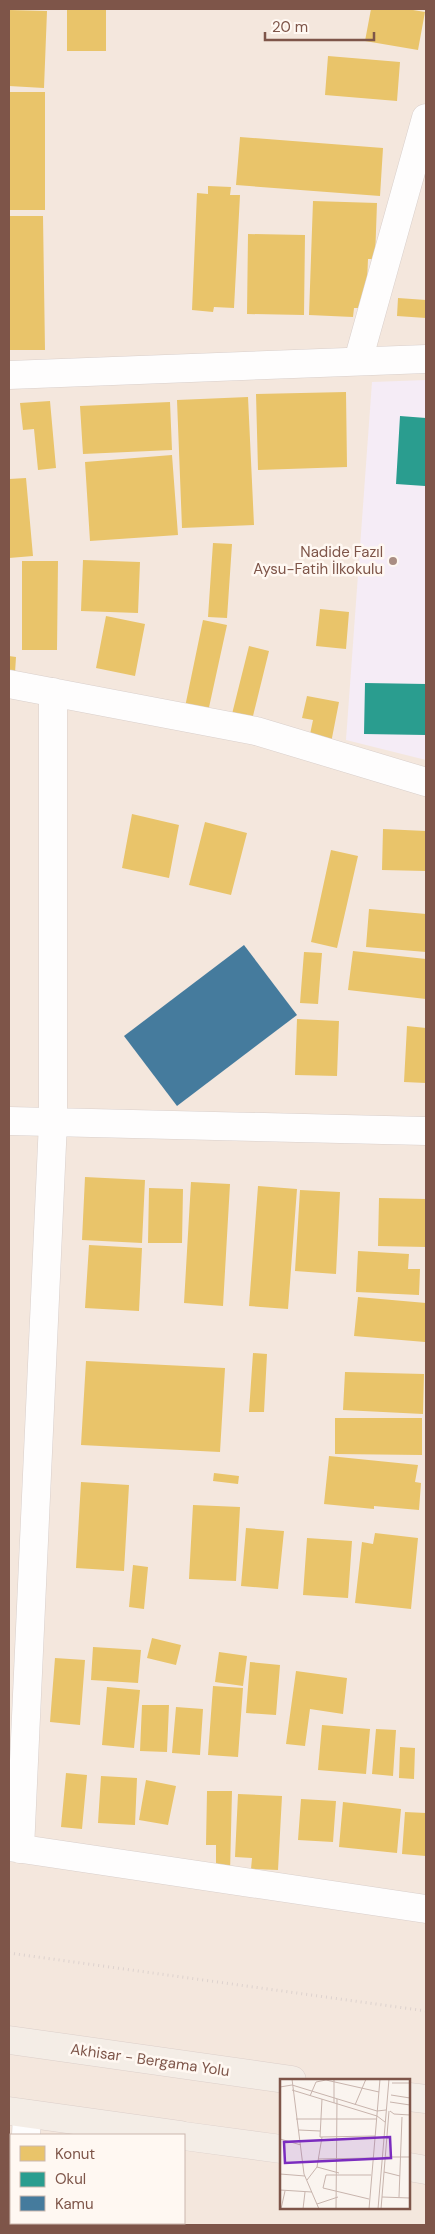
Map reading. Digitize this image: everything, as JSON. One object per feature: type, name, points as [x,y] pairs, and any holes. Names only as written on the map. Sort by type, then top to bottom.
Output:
[{"type":"main road","name":"Akhisar - Bergama Yolu","points":[[9,2040],[285,2079]]},
{"type":"main road","points":[[410,2097],[426,2099]]},
{"type":"main road","points":[[21,2120],[171,2134]]},
{"type":"main road","points":[[185,2135],[280,2149]]},
{"type":"main road","points":[[410,2167],[426,2170]]},
{"type":"street","points":[[358,361],[426,118]]},
{"type":"street","points":[[9,375],[426,359]]},
{"type":"street","points":[[9,684],[256,731],[426,782]]},
{"type":"street","points":[[53,692],[53,1122],[14,1848],[426,1908]]},
{"type":"street","points":[[9,1121],[426,1131]]},
{"type":"path","points":[[9,1953],[426,2011]]},
{"type":"shaded area","points":[[9,9],[426,9],[426,2225],[9,2225]]},
{"type":"shaded area","name":"Nadide Fazıl Aysu-Fatih İlkokulu","points":[[426,380],[426,760],[346,740],[372,382]]},
{"type":"building: Konut","points":[[67,9],[106,9],[106,51],[67,51]]},
{"type":"building: Konut","points":[[371,9],[407,9],[425,12],[418,50],[365,41]]},
{"type":"building: Konut","points":[[9,10],[47,11],[44,88],[9,86]]},
{"type":"building: Konut","points":[[328,56],[400,62],[397,101],[325,95]]},
{"type":"building: Konut","points":[[9,92],[45,92],[45,210],[9,210]]},
{"type":"building: Konut","points":[[240,137],[383,148],[380,196],[236,185]]},
{"type":"building: Konut","points":[[208,186],[231,187],[230,195],[240,195],[234,308],[214,307],[213,312],[192,310],[197,193],[208,194]]},
{"type":"building: Konut","points":[[313,201],[377,203],[375,259],[368,259],[366,308],[354,308],[353,317],[309,315]]},
{"type":"building: Konut","points":[[9,216],[43,216],[45,350],[9,350]]},
{"type":"building: Konut","points":[[248,234],[305,235],[304,315],[247,314]]},
{"type":"building: Konut","points":[[398,298],[426,300],[426,318],[397,316]]},
{"type":"building: Konut","points":[[346,392],[347,467],[258,470],[256,394]]},
{"type":"building: Konut","points":[[248,397],[254,525],[182,528],[177,400]]},
{"type":"building: Konut","points":[[50,401],[56,468],[38,470],[34,429],[23,430],[20,403]]},
{"type":"building: Konut","points":[[170,402],[172,450],[83,454],[80,406]]},
{"type":"building: Konut","points":[[172,455],[178,535],[90,541],[85,462]]},
{"type":"building: Konut","points":[[26,478],[33,556],[9,558],[9,479]]},
{"type":"building: Konut","points":[[213,543],[232,544],[227,618],[208,617]]},
{"type":"building: Konut","points":[[83,560],[140,562],[138,613],[81,611]]},
{"type":"building: Konut","points":[[22,561],[58,561],[57,650],[22,650]]},
{"type":"building: Konut","points":[[320,609],[349,612],[346,649],[316,646]]},
{"type":"building: Konut","points":[[106,616],[145,624],[135,676],[96,668]]},
{"type":"building: Konut","points":[[203,620],[227,625],[208,712],[185,707]]},
{"type":"building: Konut","points":[[249,646],[269,651],[252,720],[232,714]]},
{"type":"building: Konut","points":[[9,656],[16,657],[15,673],[9,672]]},
{"type":"building: Konut","points":[[307,696],[339,702],[331,743],[309,739],[313,720],[302,718]]},
{"type":"building: Konut","points":[[132,814],[179,825],[169,878],[122,868]]},
{"type":"building: Konut","points":[[205,822],[247,833],[231,895],[189,885]]},
{"type":"building: Konut","points":[[383,829],[426,831],[426,871],[382,870]]},
{"type":"building: Konut","points":[[331,850],[358,856],[337,948],[311,942]]},
{"type":"building: Konut","points":[[369,909],[426,914],[426,952],[366,947]]},
{"type":"building: Konut","points":[[353,951],[426,959],[426,999],[348,990]]},
{"type":"building: Konut","points":[[304,952],[322,953],[318,1004],[300,1003]]},
{"type":"building: Konut","points":[[297,1019],[339,1021],[337,1076],[295,1075]]},
{"type":"building: Konut","points":[[407,1026],[426,1028],[426,1083],[404,1082]]},
{"type":"building: Konut","points":[[85,1177],[145,1180],[142,1243],[82,1240]]},
{"type":"building: Konut","points":[[191,1182],[230,1184],[223,1306],[184,1303]]},
{"type":"building: Konut","points":[[258,1186],[297,1189],[288,1309],[249,1306]]},
{"type":"building: Konut","points":[[149,1188],[183,1189],[182,1243],[148,1243]]},
{"type":"building: Konut","points":[[300,1190],[340,1192],[336,1274],[295,1271]]},
{"type":"building: Konut","points":[[379,1198],[426,1199],[426,1247],[378,1246]]},
{"type":"building: Konut","points":[[89,1245],[142,1248],[139,1311],[85,1308]]},
{"type":"building: Konut","points":[[358,1251],[409,1254],[408,1269],[420,1269],[419,1295],[356,1292]]},
{"type":"building: Konut","points":[[358,1297],[426,1303],[425,1342],[354,1336]]},
{"type":"building: Konut","points":[[253,1353],[267,1354],[264,1412],[249,1412]]},
{"type":"building: Konut","points":[[86,1361],[225,1368],[220,1452],[81,1445]]},
{"type":"building: Konut","points":[[345,1372],[424,1374],[423,1414],[343,1410]]},
{"type":"building: Konut","points":[[335,1418],[422,1418],[422,1455],[335,1454]]},
{"type":"building: Konut","points":[[329,1456],[418,1465],[415,1482],[421,1483],[419,1510],[374,1506],[374,1509],[324,1504]]},
{"type":"building: Konut","points":[[214,1473],[239,1476],[238,1484],[213,1481]]},
{"type":"building: Konut","points":[[81,1482],[129,1485],[124,1571],[76,1568]]},
{"type":"building: Konut","points":[[193,1505],[240,1507],[236,1581],[189,1579]]},
{"type":"building: Konut","points":[[246,1528],[284,1531],[278,1589],[241,1586]]},
{"type":"building: Konut","points":[[375,1533],[418,1538],[411,1609],[355,1603],[362,1542],[373,1544]]},
{"type":"building: Konut","points":[[307,1538],[352,1541],[348,1598],[303,1595]]},
{"type":"building: Konut","points":[[133,1565],[148,1567],[144,1609],[129,1607]]},
{"type":"building: Konut","points":[[152,1638],[181,1645],[176,1665],[147,1658]]},
{"type":"building: Konut","points":[[93,1647],[141,1650],[138,1683],[91,1680]]},
{"type":"building: Konut","points":[[219,1652],[247,1656],[243,1686],[215,1682]]},
{"type":"building: Konut","points":[[55,1658],[85,1660],[80,1725],[50,1722]]},
{"type":"building: Konut","points":[[250,1662],[280,1665],[276,1715],[246,1713]]},
{"type":"building: Konut","points":[[296,1671],[347,1678],[343,1714],[310,1709],[305,1746],[286,1744]]},
{"type":"building: Konut","points":[[213,1686],[243,1688],[238,1757],[208,1755]]},
{"type":"building: Konut","points":[[107,1687],[140,1690],[134,1748],[102,1745]]},
{"type":"building: Konut","points":[[142,1705],[169,1705],[167,1752],[140,1751]]},
{"type":"building: Konut","points":[[176,1707],[203,1709],[200,1755],[172,1753]]},
{"type":"building: Konut","points":[[322,1725],[370,1729],[366,1774],[318,1770]]},
{"type":"building: Konut","points":[[376,1729],[396,1730],[393,1776],[372,1774]]},
{"type":"building: Konut","points":[[400,1747],[415,1748],[414,1779],[399,1778]]},
{"type":"building: Konut","points":[[66,1773],[87,1775],[82,1829],[61,1827]]},
{"type":"building: Konut","points":[[101,1776],[137,1778],[135,1825],[98,1823]]},
{"type":"building: Konut","points":[[146,1780],[176,1786],[168,1825],[139,1820]]},
{"type":"building: Konut","points":[[207,1791],[232,1791],[230,1873],[216,1872],[216,1845],[206,1845]]},
{"type":"building: Konut","points":[[238,1794],[282,1796],[278,1870],[251,1869],[252,1858],[235,1857]]},
{"type":"building: Konut","points":[[301,1799],[336,1801],[333,1842],[298,1840]]},
{"type":"building: Konut","points":[[343,1802],[401,1809],[397,1853],[339,1847]]},
{"type":"building: Konut","points":[[405,1812],[426,1813],[426,1856],[402,1854]]},
{"type":"building: Konut","points":[[91,2224],[115,2224],[115,2225]]},
{"type":"building: Okul","points":[[400,416],[426,418],[425,486],[396,484]]},
{"type":"building: Okul","points":[[365,683],[426,684],[426,735],[364,734]]},
{"type":"building: Kamu","points":[[244,945],[297,1015],[177,1106],[124,1036]]},
{"type":"place","name":"Nadide Fazıl Aysu-Fatih İlkokulu","points":[[393,561]]}]
